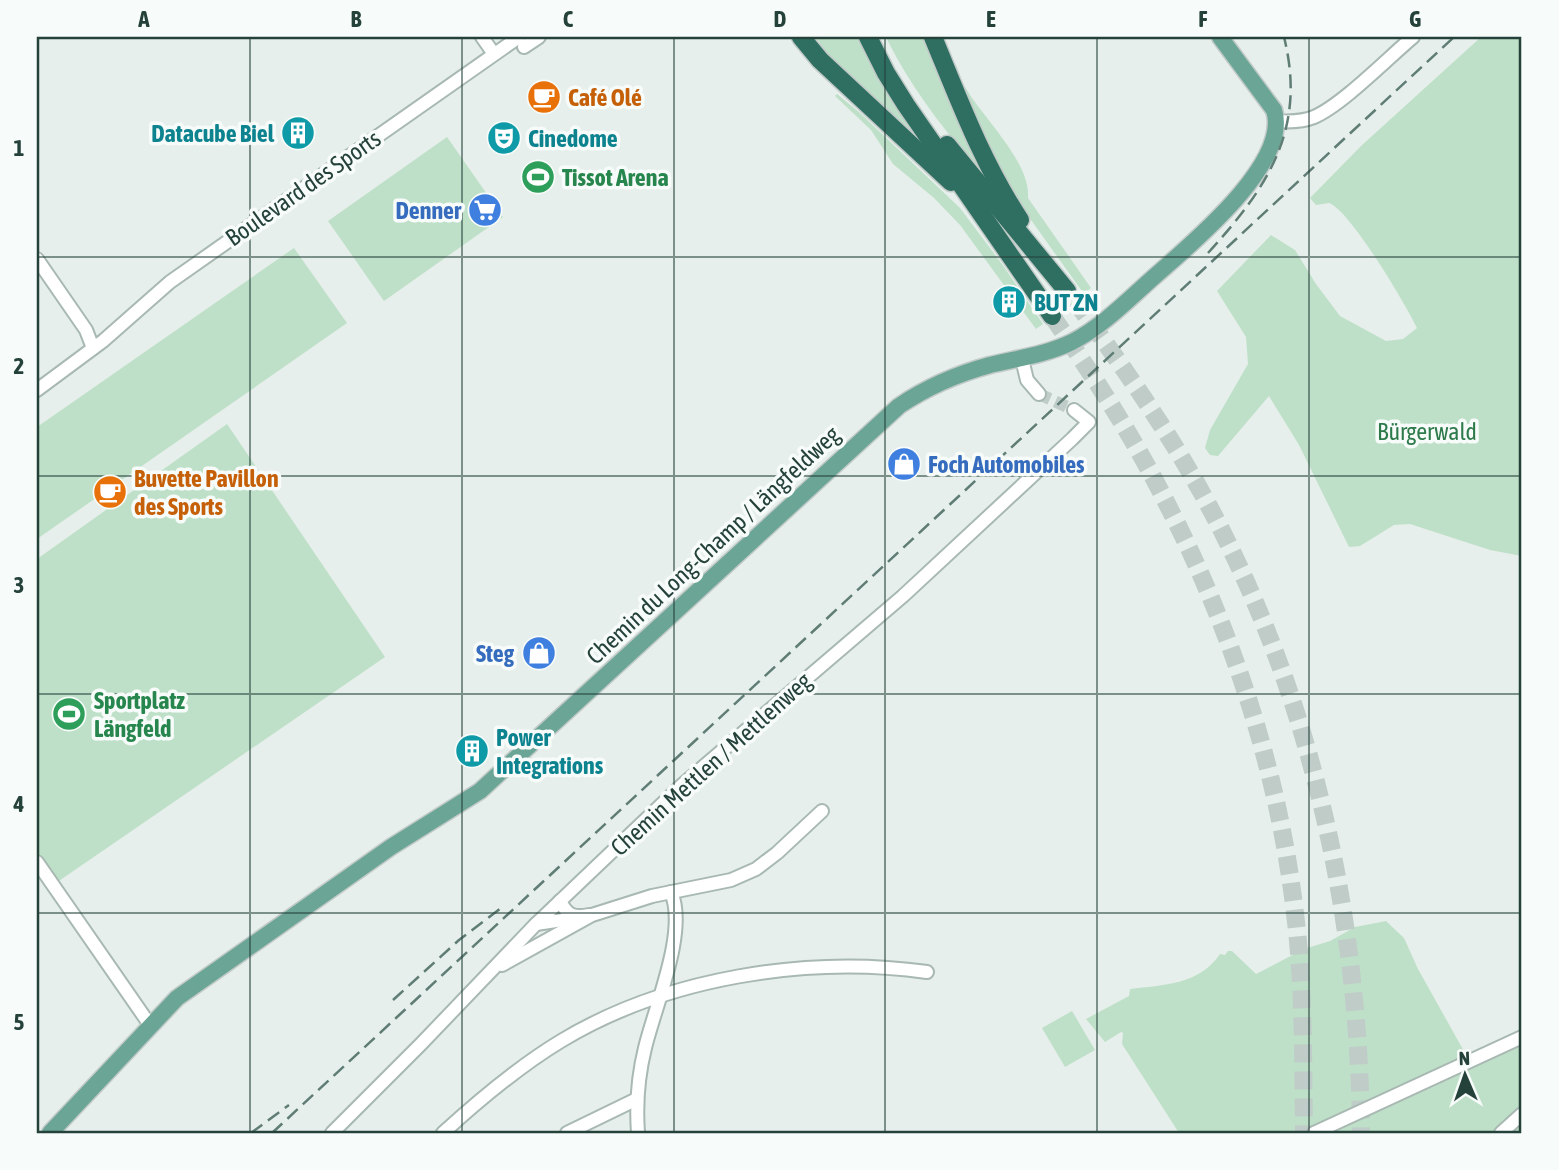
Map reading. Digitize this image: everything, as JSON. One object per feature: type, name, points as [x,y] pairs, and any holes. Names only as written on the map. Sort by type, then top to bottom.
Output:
[{"type":"highway","points":[[800,37],[840,80],[950,181],[998,239]]},
{"type":"highway","points":[[810,37],[822,58],[840,80]]},
{"type":"highway","points":[[868,37],[897,91],[1052,316]]},
{"type":"highway","points":[[877,37],[894,69],[926,117],[1071,296],[996,181],[954,92],[933,37]]},
{"type":"main road","points":[[1220,37],[1272,106],[1276,121]]},
{"type":"main road","name":"Chemin du Long-Champ / Längfeldweg","points":[[50,1133],[177,998],[391,847],[480,791],[899,406],[933,385],[993,364],[1041,355],[1094,328],[1215,222],[1249,183],[1269,146],[1276,121]]},
{"type":"street","points":[[482,37],[494,54]]},
{"type":"street","name":"Boulevard des Sports","points":[[37,390],[124,324],[170,282],[494,54],[540,37]]},
{"type":"street","points":[[1276,121],[1297,122],[1316,116],[1349,92],[1413,37]]},
{"type":"street","points":[[37,258],[86,330],[93,348]]},
{"type":"street","points":[[1022,359],[1027,380],[1040,394]]},
{"type":"street","name":"Chemin Mettlen / Mettlenweg","points":[[332,1133],[559,901],[682,785],[903,596],[1072,439],[1089,422],[1074,410]]},
{"type":"street","points":[[536,924],[592,915],[671,892],[731,880],[756,869],[822,811]]},
{"type":"street","points":[[37,862],[150,1025]]},
{"type":"street","points":[[638,1133],[637,1099],[642,1061],[675,938],[676,904],[671,892]]},
{"type":"street","points":[[559,901],[566,913],[576,918]]},
{"type":"street","points":[[487,975],[592,915]]},
{"type":"street","points":[[443,1133],[524,1066],[560,1042],[591,1024],[659,995],[715,981],[800,970],[846,967],[901,968],[927,972]]},
{"type":"street","points":[[1314,1133],[1522,1037]]},
{"type":"street","points":[[567,1133],[637,1099]]},
{"type":"street","points":[[1501,1133],[1522,1114]]},
{"type":"green space","points":[[816,37],[860,37],[925,146],[830,59]]},
{"type":"green space","points":[[886,37],[925,37],[997,192],[922,99]]},
{"type":"green space","name":"Bürgerwald","points":[[1481,37],[1522,37],[1522,556],[1490,550],[1410,524],[1394,525],[1360,546],[1349,547],[1299,445],[1269,396],[1218,456],[1210,455],[1205,448],[1210,430],[1248,364],[1246,337],[1217,291],[1271,235],[1295,250],[1340,316],[1386,341],[1403,339],[1417,328],[1390,280],[1350,222],[1329,203],[1316,205],[1310,198],[1361,146]]},
{"type":"green space","points":[[956,65],[965,87],[1022,170],[1028,198],[1091,288],[1084,294],[1021,206],[995,161],[957,76]]},
{"type":"green space","points":[[837,94],[960,208],[1043,324],[1036,329],[960,225],[934,198],[893,164],[871,130],[835,96]]},
{"type":"green space","points":[[447,137],[503,217],[384,301],[328,221]]},
{"type":"green space","points":[[294,248],[347,323],[37,539],[37,427]]},
{"type":"green space","points":[[227,424],[385,657],[53,885],[37,862],[37,559]]},
{"type":"green space","points":[[1386,921],[1404,938],[1418,969],[1470,1062],[1522,1037],[1522,1133],[1179,1133],[1122,1044],[1123,1033],[1105,1042],[1086,1019],[1129,996],[1130,989],[1191,978],[1202,972],[1220,954],[1225,955],[1228,951],[1232,951],[1256,974],[1355,927]]},
{"type":"green space","points":[[1072,1011],[1095,1050],[1065,1067],[1042,1028]]},
{"type":"tunnel","points":[[1075,301],[1140,392],[1198,486],[1237,561],[1270,639],[1298,718],[1320,799],[1338,882],[1358,1049],[1361,1133]]},
{"type":"tunnel","points":[[1052,316],[1138,449],[1163,496],[1211,597],[1249,703],[1265,757],[1289,867],[1299,948],[1302,1001],[1304,1133]]},
{"type":"tunnel","points":[[1039,394],[1074,410]]},
{"type":"railway","points":[[1208,253],[1248,204],[1277,155],[1286,128],[1290,100],[1290,70],[1284,37]]},
{"type":"railway","points":[[272,1133],[1454,37]]},
{"type":"railway","points":[[393,1000],[459,940],[501,908]]},
{"type":"railway","points":[[251,1133],[289,1105]]},
{"type":"place","name":"Café Olé","points":[[544,97]]},
{"type":"place","name":"Datacube Biel","points":[[298,133]]},
{"type":"place","name":"Cinedome","points":[[504,138]]},
{"type":"place","name":"Tissot Arena","points":[[538,177]]},
{"type":"place","name":"Denner","points":[[485,210]]},
{"type":"place","name":"BUT ZN","points":[[1009,302]]},
{"type":"place","name":"Foch Automobiles","points":[[904,464]]},
{"type":"place","name":"Buvette Pavillon des Sports","points":[[110,492]]},
{"type":"place","name":"Steg","points":[[539,653]]},
{"type":"place","name":"Sportplatz Längfeld","points":[[69,714]]},
{"type":"place","name":"Power Integrations","points":[[472,751]]}]
